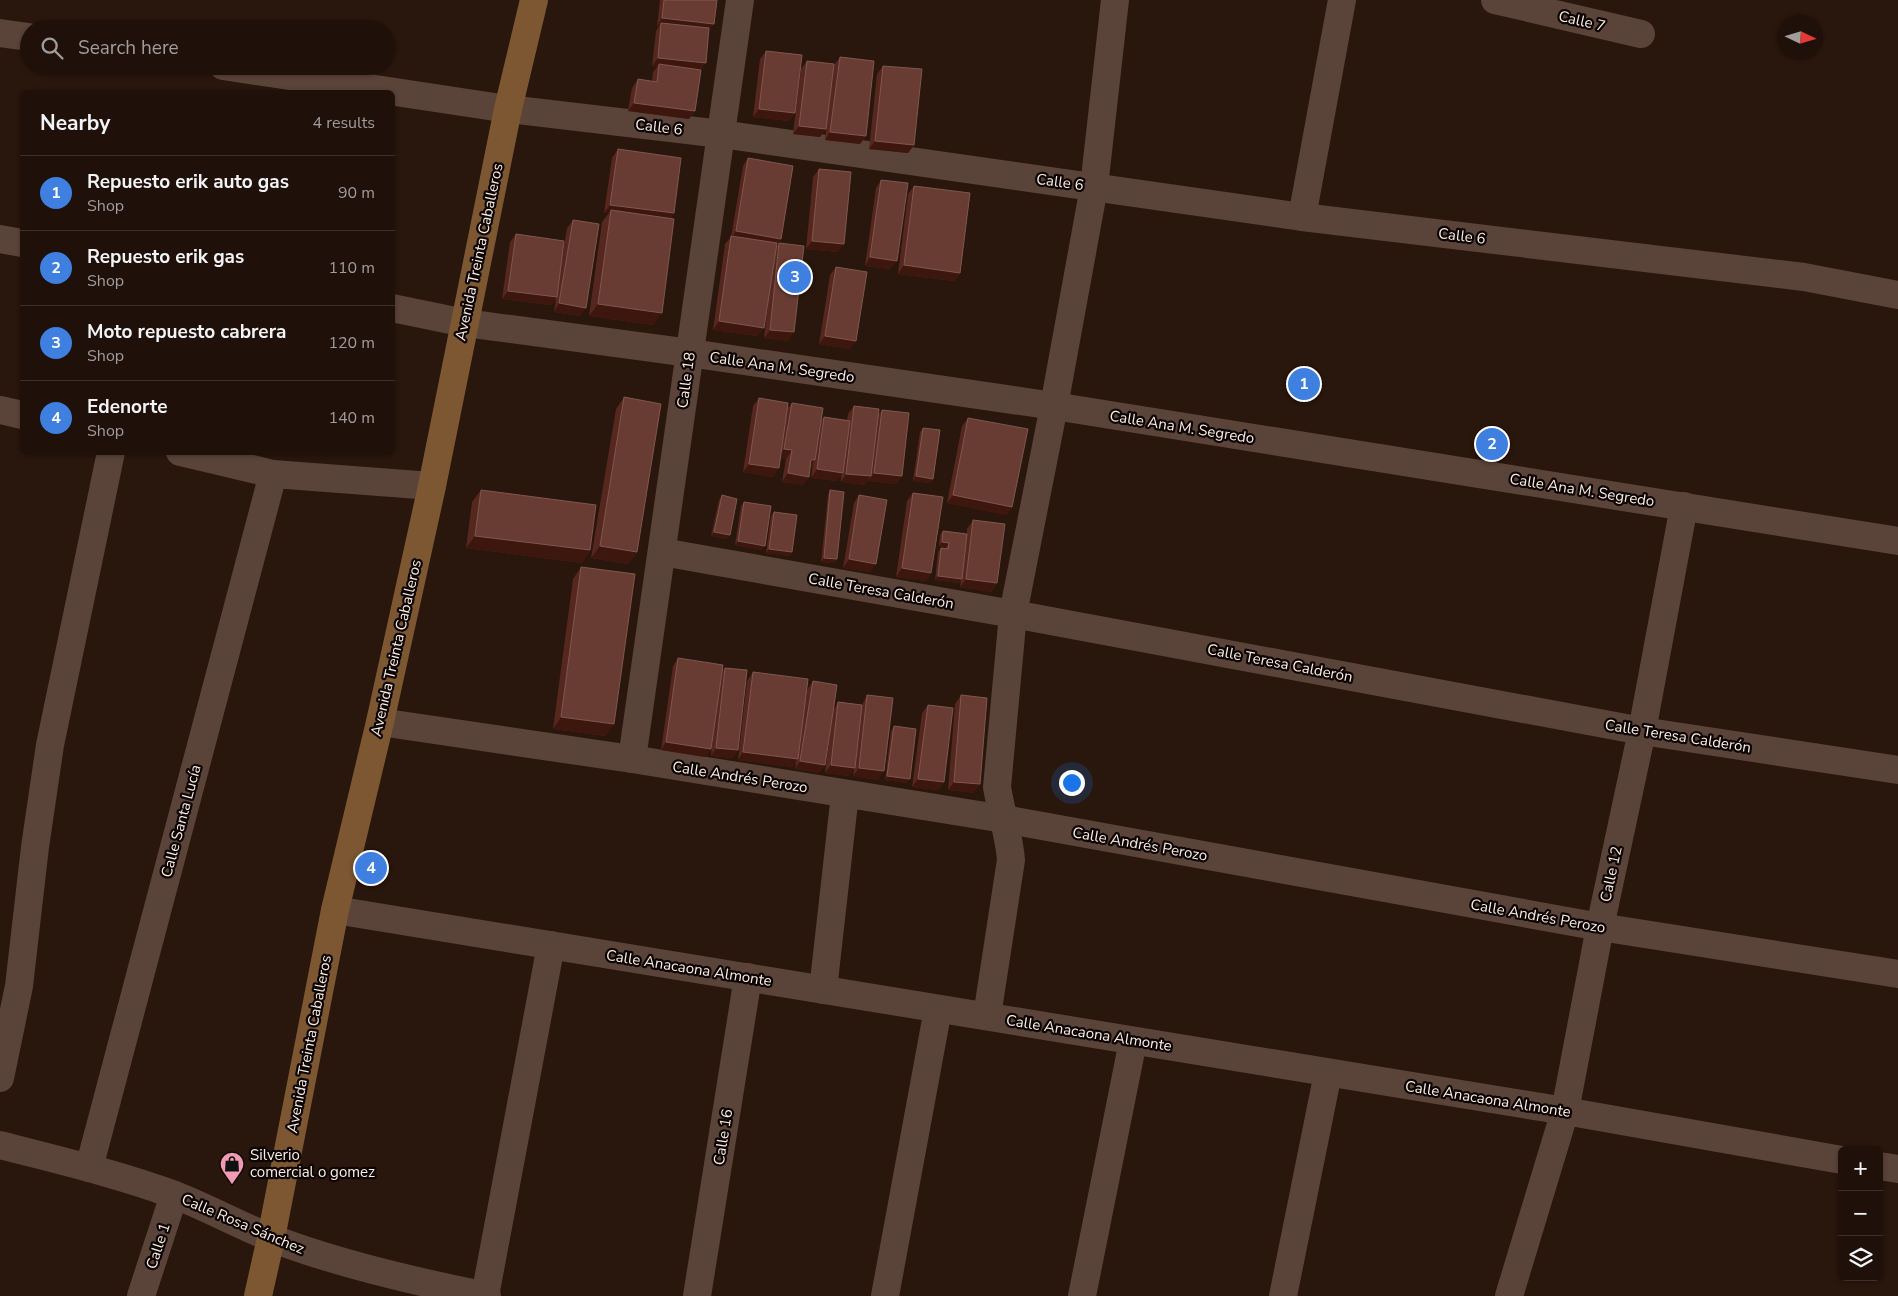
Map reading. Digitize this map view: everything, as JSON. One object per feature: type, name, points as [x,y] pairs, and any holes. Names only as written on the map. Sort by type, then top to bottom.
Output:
[{"type":"street","name":"Avenida Treinta Caballeros","points":[[258,1296],[335,910],[380,722],[432,486],[508,110],[534,0]]},
{"type":"street","name":"Calle 18","points":[[632,759],[740,0]]},
{"type":"street","points":[[986,1016],[1011,860],[1009,839],[997,787],[1013,614],[1054,406],[1094,187],[1115,0]]},
{"type":"street","points":[[1302,217],[1342,0]]},
{"type":"street","name":"Calle 7","points":[[1495,0],[1641,34]]},
{"type":"street","points":[[0,32],[20,35]]},
{"type":"street","name":"Calle 6","points":[[281,75],[378,90]]},
{"type":"street","name":"Calle 6","points":[[395,93],[508,110],[721,134],[1302,217],[1804,277],[1898,296]]},
{"type":"street","points":[[0,239],[20,243]]},
{"type":"street","name":"Calle Ana M. Segredo","points":[[395,309],[465,323],[690,353],[1054,406],[1898,541]]},
{"type":"street","points":[[0,410],[20,415]]},
{"type":"street","points":[[0,1078],[19,986],[35,847],[50,745],[110,455]]},
{"type":"street","points":[[193,455],[273,474],[432,486]]},
{"type":"street","name":"Calle Santa Lucía","points":[[89,1168],[273,474]]},
{"type":"street","name":"Calle 12","points":[[1509,1296],[1565,1111],[1600,927],[1642,731],[1684,506]]},
{"type":"street","name":"Calle Teresa Calderón","points":[[662,552],[1013,614],[1642,731],[1898,770]]},
{"type":"street","name":"Calle Andrés Perozo","points":[[380,722],[632,759],[1004,819],[1600,927],[1898,974]]},
{"type":"street","points":[[823,990],[845,794]]},
{"type":"street","name":"Calle Anacaona Almonte","points":[[335,910],[1565,1111],[1838,1159]]},
{"type":"street","points":[[486,1296],[551,945]]},
{"type":"street","name":"Calle 16","points":[[697,1296],[748,978]]},
{"type":"street","points":[[885,1296],[938,1009]]},
{"type":"street","points":[[1082,1296],[1133,1040]]},
{"type":"street","points":[[1283,1296],[1328,1073]]},
{"type":"street","name":"Calle Rosa Sánchez","points":[[0,1145],[89,1168],[174,1195],[271,1238],[314,1253],[486,1296]]},
{"type":"street","points":[[1883,1167],[1898,1169]]},
{"type":"street","name":"Calle 1","points":[[141,1296],[174,1195]]},
{"type":"building","points":[[664,0],[717,0],[714,24],[662,18]]},
{"type":"building","points":[[661,23],[709,28],[706,63],[658,58]]},
{"type":"building","points":[[766,51],[802,55],[795,113],[759,109]]},
{"type":"building","points":[[840,57],[874,61],[866,136],[830,132]]},
{"type":"building","points":[[807,61],[834,64],[826,129],[799,126]]},
{"type":"building","points":[[659,64],[701,70],[695,111],[634,103],[638,79],[657,82]]},
{"type":"building","points":[[883,66],[922,69],[914,145],[875,141]]},
{"type":"building","points":[[618,149],[681,158],[674,213],[610,205]]},
{"type":"building","points":[[748,158],[793,166],[781,239],[736,231]]},
{"type":"building","points":[[819,169],[851,172],[844,244],[812,241]]},
{"type":"building","points":[[881,180],[908,183],[897,261],[870,257]]},
{"type":"building","points":[[914,186],[970,193],[960,273],[904,265]]},
{"type":"building","points":[[611,210],[674,219],[662,313],[598,304]]},
{"type":"building","points":[[573,220],[599,224],[586,308],[559,303]]},
{"type":"building","points":[[516,234],[564,241],[557,297],[508,291]]},
{"type":"building","points":[[731,236],[777,243],[764,328],[719,321]]},
{"type":"building","points":[[779,243],[804,246],[794,332],[770,330]]},
{"type":"building","points":[[836,267],[867,272],[856,341],[825,336]]},
{"type":"building","points":[[624,397],[661,404],[637,552],[600,546]]},
{"type":"building","points":[[759,398],[788,403],[779,468],[749,464]]},
{"type":"building","points":[[792,403],[823,408],[815,460],[811,460],[809,477],[788,473],[792,450],[784,449]]},
{"type":"building","points":[[854,406],[879,409],[871,476],[846,474]]},
{"type":"building","points":[[882,410],[909,413],[902,476],[874,473]]},
{"type":"building","points":[[824,417],[850,421],[843,473],[817,469]]},
{"type":"building","points":[[968,418],[1028,429],[1012,507],[953,495]]},
{"type":"building","points":[[923,428],[940,430],[933,479],[916,476]]},
{"type":"building","points":[[481,490],[596,505],[590,550],[475,536]]},
{"type":"building","points":[[830,490],[844,492],[837,559],[824,558]]},
{"type":"building","points":[[913,493],[943,497],[931,573],[902,568]]},
{"type":"building","points":[[722,495],[737,499],[730,535],[714,532]]},
{"type":"building","points":[[859,495],[887,500],[876,564],[849,559]]},
{"type":"building","points":[[744,502],[771,506],[765,546],[738,541]]},
{"type":"building","points":[[774,512],[797,515],[792,552],[769,549]]},
{"type":"building","points":[[973,520],[1005,524],[997,583],[966,579]]},
{"type":"building","points":[[943,531],[967,534],[962,579],[938,576],[941,548],[948,549],[949,543],[942,542]]},
{"type":"building","points":[[581,567],[635,574],[614,724],[561,717]]},
{"type":"building","points":[[678,658],[723,665],[711,749],[666,742]]},
{"type":"building","points":[[725,668],[747,670],[738,750],[716,748]]},
{"type":"building","points":[[753,672],[808,679],[798,759],[743,752]]},
{"type":"building","points":[[813,681],[837,685],[825,765],[800,761]]},
{"type":"building","points":[[867,695],[893,698],[884,771],[859,768]]},
{"type":"building","points":[[961,695],[987,698],[980,784],[954,782]]},
{"type":"building","points":[[838,702],[862,705],[855,768],[831,765]]},
{"type":"building","points":[[928,705],[953,708],[944,782],[918,779]]},
{"type":"building","points":[[894,726],[916,729],[910,779],[887,776]]},
{"type":"place","name":"Moto repuesto cabrera","points":[[795,277]]},
{"type":"place","name":"Repuesto erik auto gas","points":[[1304,384]]},
{"type":"place","name":"Repuesto erik gas","points":[[1492,444]]},
{"type":"place","name":"Edenorte","points":[[371,868]]},
{"type":"place","name":"Silverio comercial o gomez","points":[[232,1185]]}]
